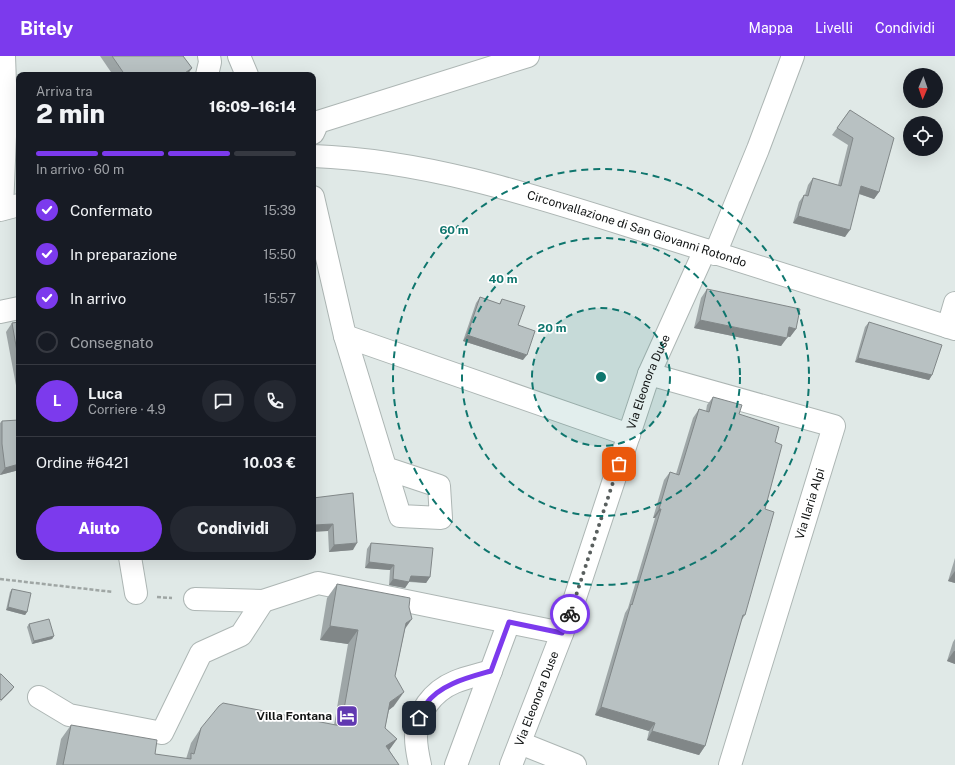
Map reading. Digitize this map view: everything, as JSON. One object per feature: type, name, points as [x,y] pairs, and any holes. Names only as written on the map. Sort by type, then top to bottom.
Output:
[{"type":"street","points":[[4,56],[7,208]]},
{"type":"street","points":[[208,72],[210,62],[209,56]]},
{"type":"street","points":[[240,56],[246,72]]},
{"type":"street","points":[[316,126],[318,122],[528,56]]},
{"type":"street","name":"Via Eleonora Duse","points":[[511,765],[562,633],[649,374],[710,252],[758,149],[793,56]]},
{"type":"street","name":"Circonvallazione di San Giovanni Rotondo","points":[[316,156],[386,163],[446,174],[552,202],[952,328]]},
{"type":"street","points":[[316,210],[345,336],[385,468]]},
{"type":"street","points":[[952,328],[955,303]]},
{"type":"street","points":[[0,312],[16,309]]},
{"type":"street","points":[[345,336],[629,435]]},
{"type":"street","name":"Via Ilaria Alpi","points":[[649,374],[834,426],[730,765]]},
{"type":"street","points":[[130,560],[136,594]]},
{"type":"street","points":[[195,599],[263,601],[318,583],[562,633]]},
{"type":"street","points":[[39,697],[69,715],[162,733],[201,653],[241,635],[263,601]]},
{"type":"street","points":[[456,765],[509,622]]},
{"type":"street","points":[[420,765],[416,737],[419,718],[427,703],[454,682],[491,671]]},
{"type":"street","points":[[520,743],[575,765]]},
{"type":"path","points":[[0,579],[154,597],[195,599]]},
{"type":"building","points":[[112,56],[183,56],[192,68],[186,72],[123,72]]},
{"type":"building","points":[[850,110],[894,138],[879,192],[861,186],[850,230],[798,216],[804,195],[808,196],[813,178],[841,186],[853,138],[837,128]]},
{"type":"building","points":[[707,289],[800,309],[796,329],[789,327],[787,338],[700,320]]},
{"type":"building","points":[[480,297],[500,304],[502,299],[525,306],[518,325],[535,331],[527,355],[467,335]]},
{"type":"building","points":[[16,322],[16,346],[12,323]]},
{"type":"building","points":[[869,322],[942,345],[932,375],[858,358]]},
{"type":"building","points":[[713,397],[742,405],[739,414],[779,427],[775,442],[782,445],[765,509],[774,512],[745,615],[743,615],[705,746],[652,731],[655,723],[601,707],[661,509],[659,509],[670,472],[679,475],[699,409],[709,412]]},
{"type":"building","points":[[16,420],[16,465],[5,468],[2,444],[2,421]]},
{"type":"building","points":[[353,493],[357,543],[334,545],[333,524],[316,525],[316,498]]},
{"type":"building","points":[[371,543],[433,548],[430,577],[411,576],[409,582],[393,579],[394,565],[369,562]]},
{"type":"building","points":[[337,584],[410,598],[409,607],[412,619],[406,623],[395,676],[404,692],[390,702],[385,728],[397,739],[386,746],[399,765],[63,765],[71,725],[157,740],[155,754],[191,759],[191,753],[194,754],[201,728],[223,703],[341,726],[358,630],[330,626]]},
{"type":"building","points":[[12,589],[31,593],[27,612],[8,607]]},
{"type":"building","points":[[49,619],[54,636],[34,641],[29,624]]},
{"type":"building","points":[[0,674],[14,687],[1,700],[0,699]]},
{"type":"way so far","points":[[570,614],[619,464]]},
{"type":"place","name":"Villa Fontana","points":[[347,716]]},
{"type":"route","points":[[419,718],[427,703],[454,682],[491,671],[509,622],[562,633],[570,614]]}]
